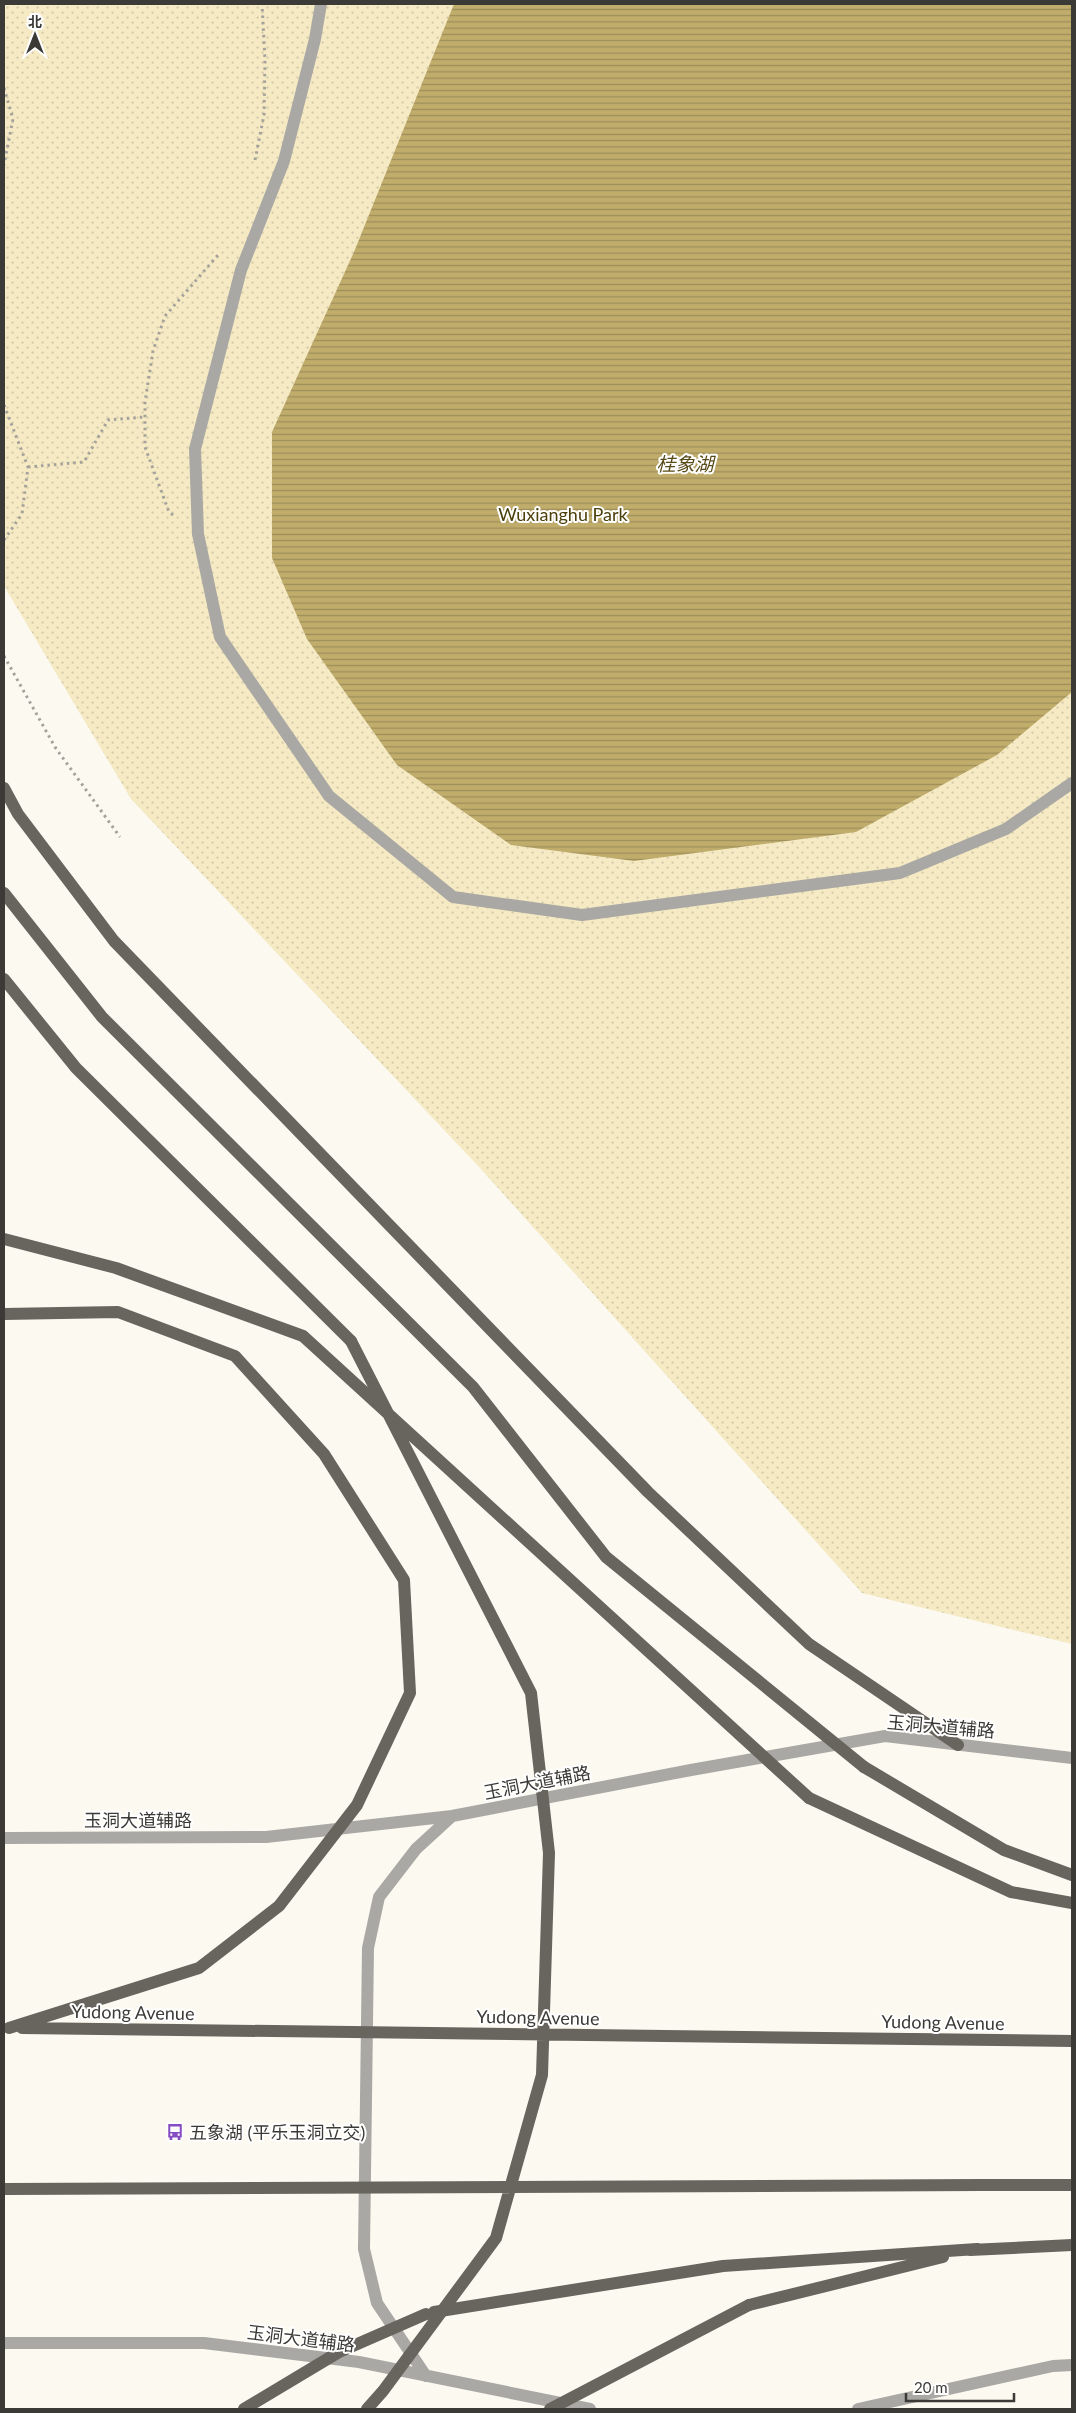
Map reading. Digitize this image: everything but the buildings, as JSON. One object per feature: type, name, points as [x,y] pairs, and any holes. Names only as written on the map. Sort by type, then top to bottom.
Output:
[{"type":"main road","points":[[4,788],[18,814],[114,941],[648,1492],[809,1644],[958,1745]]},
{"type":"main road","points":[[4,892],[102,1017],[473,1387],[606,1557],[864,1767],[1004,1850],[1072,1875]]},
{"type":"main road","points":[[4,979],[76,1068],[350,1341],[530,1693],[549,1853],[542,2075],[496,2238],[383,2391],[367,2409]]},
{"type":"main road","points":[[4,1239],[116,1268],[304,1336],[809,1798],[1011,1892],[1072,1904]]},
{"type":"main road","points":[[4,1314],[118,1312],[235,1356],[324,1454],[404,1580],[410,1693],[357,1805],[279,1906],[199,1968],[7,2028]]},
{"type":"main road","name":"Yudong Avenue","points":[[7,2028],[1072,2041]]},
{"type":"main road","points":[[4,2189],[1072,2185]]},
{"type":"main road","points":[[244,2409],[339,2352],[426,2314],[723,2266],[977,2248],[1072,2245]]},
{"type":"main road","points":[[550,2409],[749,2305],[977,2248]]},
{"type":"street","points":[[320,4],[314,39],[284,161],[241,270],[196,449],[198,534],[220,637],[329,796],[453,897],[582,915],[900,873],[1006,829],[1072,783]]},
{"type":"street","name":"玉洞大道辅路","points":[[4,1838],[266,1836],[452,1816],[691,1770],[885,1736],[1072,1758]]},
{"type":"street","points":[[426,2376],[377,2304],[364,2248],[368,1948],[379,1898],[416,1849],[452,1816]]},
{"type":"street","name":"玉洞大道辅路","points":[[4,2344],[204,2344],[359,2362],[590,2409]]},
{"type":"street","points":[[858,2409],[1053,2366],[1072,2365]]},
{"type":"path","points":[[255,162],[264,114],[265,60],[262,4]]},
{"type":"path","points":[[4,88],[13,119],[4,165]]},
{"type":"path","points":[[198,534],[169,512],[144,447],[144,402],[153,351],[165,316],[223,247]]},
{"type":"path","points":[[4,405],[28,467],[22,514],[4,540]]},
{"type":"path","points":[[28,467],[84,462],[108,420],[144,417]]},
{"type":"path","points":[[4,656],[55,747],[120,837]]},
{"type":"green space","name":"Wuxianghu Park","points":[[4,4],[1072,4],[1072,1644],[862,1593],[480,1168],[131,799],[4,586]]},
{"type":"water","name":"桂象湖","points":[[454,4],[1072,4],[1072,692],[997,755],[856,832],[634,861],[511,845],[397,765],[307,639],[272,558],[272,432],[354,252]]},
{"type":"place","name":"五象湖 (平乐玉洞立交)","points":[[175,2132]]}]
